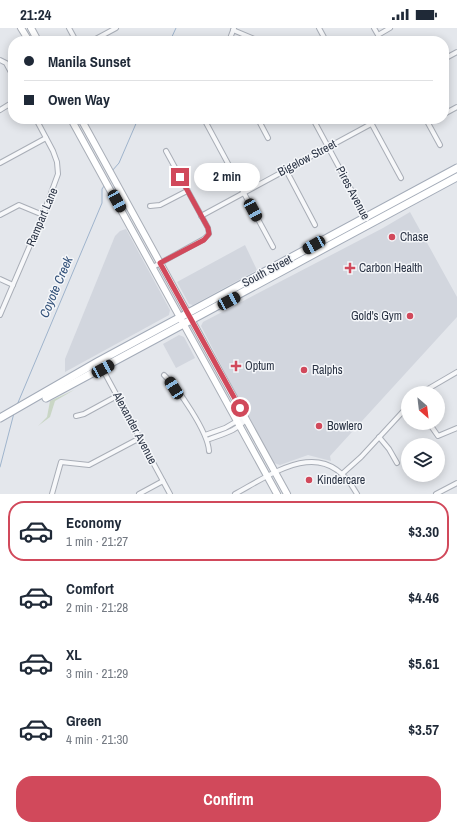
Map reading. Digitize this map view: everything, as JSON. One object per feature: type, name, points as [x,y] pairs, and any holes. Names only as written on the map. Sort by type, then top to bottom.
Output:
[{"type":"main road","points":[[74,124],[276,494]]},
{"type":"main road","points":[[84,124],[287,494]]},
{"type":"main road","name":"South Street","points":[[46,395],[99,362],[457,168]]},
{"type":"main road","name":"South Street","points":[[46,395],[103,369],[457,177]]},
{"type":"main road","points":[[0,418],[46,395]]},
{"type":"main road","points":[[0,423],[46,395]]},
{"type":"street","points":[[101,36],[116,28]]},
{"type":"street","points":[[374,28],[378,35],[390,28]]},
{"type":"street","points":[[234,29],[249,36]]},
{"type":"street","points":[[1,60],[6,63],[8,67]]},
{"type":"street","name":"Rampart Lane","points":[[0,315],[43,215],[58,174],[57,162],[39,124]]},
{"type":"street","points":[[207,124],[273,248]]},
{"type":"street","points":[[261,124],[268,138]]},
{"type":"street","name":"Pires Avenue","points":[[316,124],[370,225]]},
{"type":"street","points":[[371,124],[401,178]]},
{"type":"street","name":"Bigelow Street","points":[[201,216],[371,124]]},
{"type":"street","points":[[429,124],[440,145]]},
{"type":"street","points":[[0,163],[46,138]]},
{"type":"street","points":[[153,268],[204,240],[209,234],[166,151]]},
{"type":"street","points":[[286,170],[315,225]]},
{"type":"street","points":[[150,206],[160,205],[187,191]]},
{"type":"street","points":[[0,215],[19,205],[43,215]]},
{"type":"street","points":[[0,279],[13,285]]},
{"type":"street","name":"Alexander Avenue","points":[[99,362],[170,494]]},
{"type":"street","points":[[433,386],[457,372]]},
{"type":"street","points":[[164,375],[194,415],[205,434],[209,451]]},
{"type":"street","points":[[76,416],[84,414],[118,396]]},
{"type":"street","points":[[342,474],[401,413]]},
{"type":"street","points":[[205,434],[238,424],[246,420]]},
{"type":"street","points":[[207,440],[228,434],[238,424]]},
{"type":"street","points":[[434,430],[438,436],[457,428]]},
{"type":"street","points":[[379,437],[389,449],[397,463]]},
{"type":"street","points":[[52,494],[62,462],[89,465],[140,438]]},
{"type":"street","points":[[235,494],[242,492],[275,472],[291,465],[305,462],[329,465],[342,474],[357,494]]},
{"type":"street","points":[[139,494],[163,481]]},
{"type":"street","points":[[436,494],[457,483]]},
{"type":"shaded area","points":[[410,212],[457,297],[457,317],[330,456],[331,461],[308,455],[280,465],[271,462],[201,326],[203,322],[383,228]]},
{"type":"shaded area","points":[[126,229],[170,310],[169,315],[65,372],[65,359],[115,236],[120,231]]},
{"type":"shaded area","points":[[245,245],[257,270],[193,305],[189,304],[177,282]]},
{"type":"shaded area","points":[[179,335],[184,337],[195,358],[176,368],[163,344]]},
{"type":"green space","points":[[74,390],[55,401],[50,417],[38,426],[47,417],[50,401]]},
{"type":"waterway","name":"Coyote Creek","points":[[172,36],[176,28]]},
{"type":"waterway","name":"Coyote Creek","points":[[112,171],[119,163],[136,124]]},
{"type":"waterway","name":"Coyote Creek","points":[[17,405],[102,203],[102,189],[104,186]]},
{"type":"waterway","name":"Coyote Creek","points":[[0,467],[14,413]]},
{"type":"place","name":"Chase","points":[[392,237]]},
{"type":"place","name":"Carbon Health","points":[[350,268]]},
{"type":"place","name":"Gold's Gym","points":[[410,316]]},
{"type":"place","name":"Optum","points":[[236,366]]},
{"type":"place","name":"Ralphs","points":[[304,370]]},
{"type":"place","name":"Bowlero","points":[[319,426]]},
{"type":"place","name":"Kindercare","points":[[309,480]]},
{"type":"route","points":[[180,177],[208,228],[209,234],[204,240],[160,263],[240,408]]}]
